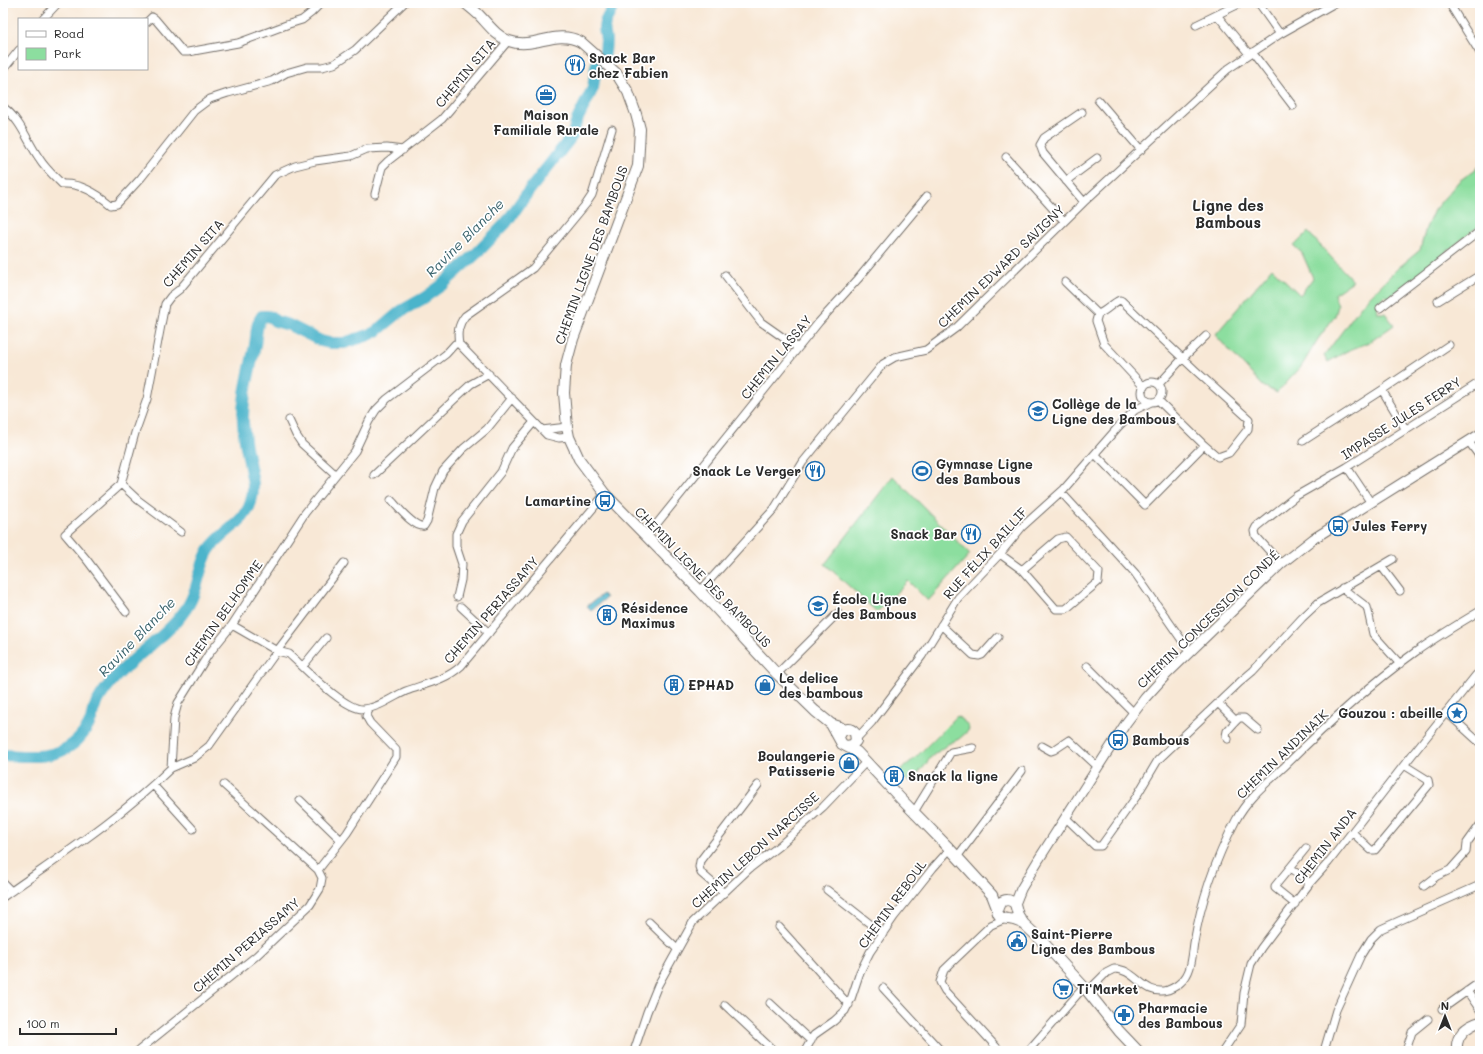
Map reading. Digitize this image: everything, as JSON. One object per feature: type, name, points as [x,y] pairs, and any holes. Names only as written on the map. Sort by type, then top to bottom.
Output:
[{"type":"main road","points":[[465,3],[480,16],[489,27],[508,41]]},
{"type":"main road","name":"CHEMIN LIGNE DES BAMBOUS","points":[[508,41],[522,43],[563,36],[574,38],[587,46],[616,73],[628,92],[640,129],[638,166],[566,364],[564,393],[568,432],[579,459],[605,494],[700,591],[777,674],[816,712],[849,737],[866,762],[992,895],[998,910]]},
{"type":"main road","name":"CHEMIN LIGNE DES BAMBOUS","points":[[992,895],[1012,903]]},
{"type":"main road","points":[[1012,903],[1000,903],[998,910],[1000,916],[1024,924]]},
{"type":"main road","points":[[1012,903],[1024,924],[1041,940],[1086,989],[1119,1031],[1138,1051]]},
{"type":"main road","points":[[1007,919],[1014,916],[1012,903]]},
{"type":"main road","points":[[1457,1051],[1459,1036],[1466,1028],[1480,1022]]},
{"type":"street","points":[[44,18],[58,3]]},
{"type":"street","points":[[148,21],[152,17],[155,19],[183,52],[188,52],[238,43],[302,20],[312,13],[321,3]]},
{"type":"street","points":[[3,107],[20,126],[49,172],[62,184],[70,184],[87,190],[102,197],[111,205],[117,204],[141,178],[194,111],[210,99],[228,92],[272,81],[286,73],[307,67],[322,67],[334,64],[355,50],[404,3]]},
{"type":"street","points":[[1196,25],[1240,3]]},
{"type":"street","points":[[1258,3],[1280,34]]},
{"type":"street","points":[[1449,3],[1480,53]]},
{"type":"street","name":"CHEMIN EDWARD SAVIGNY","points":[[700,591],[774,508],[803,462],[877,369],[889,359],[931,348],[951,333],[971,315],[1084,202],[1228,70],[1250,53],[1331,4]]},
{"type":"street","points":[[1217,15],[1293,106]]},
{"type":"street","name":"CHEMIN SITA","points":[[375,194],[382,167],[442,119],[508,41]]},
{"type":"street","points":[[3,70],[18,51]]},
{"type":"street","points":[[1098,100],[1141,150]]},
{"type":"street","points":[[1082,112],[1044,138],[1040,145],[1043,153],[1084,202]]},
{"type":"street","points":[[568,432],[552,437],[547,435],[461,346],[457,332],[465,316],[533,268],[586,204],[592,195],[612,130]]},
{"type":"street","name":"CHEMIN SITA","points":[[121,484],[135,433],[147,399],[165,304],[171,296],[180,288],[275,175],[295,166],[315,161],[351,156],[367,149],[387,148],[402,150]]},
{"type":"street","points":[[1006,157],[1064,222]]},
{"type":"street","points":[[1066,181],[1097,158]]},
{"type":"street","name":"CHEMIN LASSAY","points":[[646,536],[798,348],[927,196]]},
{"type":"street","points":[[1380,308],[1480,231]]},
{"type":"street","points":[[1438,301],[1480,275]]},
{"type":"street","points":[[725,276],[761,322],[798,348]]},
{"type":"street","points":[[1065,282],[1098,314]]},
{"type":"street","points":[[1120,300],[1249,419],[1248,429],[1229,453],[1218,457],[1154,401],[1147,400],[1143,395],[1144,386],[1104,344],[1096,321],[1098,314],[1105,312],[1120,300]]},
{"type":"street","points":[[1159,384],[1206,336]]},
{"type":"street","name":"CHEMIN BELHOMME","points":[[171,768],[174,718],[178,704],[208,655],[232,625],[305,513],[355,451],[369,421],[381,404],[446,354],[455,344],[461,346]]},
{"type":"street","points":[[1303,441],[1449,345]]},
{"type":"street","points":[[374,475],[458,395],[471,384],[488,374]]},
{"type":"street","points":[[1144,386],[1150,382],[1159,384]]},
{"type":"street","name":"IMPASSE JULES FERRY","points":[[1281,564],[1256,536],[1255,531],[1257,527],[1296,496],[1348,467],[1480,382]]},
{"type":"street","points":[[1154,401],[1162,392],[1159,384]]},
{"type":"street","points":[[1382,390],[1406,430]]},
{"type":"street","name":"RUE FÉLIX BAILLIF","points":[[849,737],[872,722],[922,656],[949,610],[958,598],[1000,554],[1022,527],[1061,492],[1135,410],[1143,395]]},
{"type":"street","points":[[391,500],[415,524],[420,527],[424,526],[427,521],[435,488],[443,470],[463,449],[487,429],[512,398]]},
{"type":"street","name":"RUE FÉLIX BAILLIF","points":[[1135,410],[1154,401]]},
{"type":"street","points":[[289,420],[302,444],[335,474]]},
{"type":"street","points":[[457,597],[461,580],[462,564],[456,546],[456,534],[462,521],[501,472],[512,448],[534,422]]},
{"type":"street","name":"CHEMIN CONCESSION CONDÉ","points":[[1012,903],[1098,767],[1144,698],[1281,564],[1313,538],[1480,434]]},
{"type":"street","points":[[1469,442],[1480,456]]},
{"type":"street","points":[[1095,454],[1145,505],[1204,445]]},
{"type":"street","points":[[1348,467],[1371,503]]},
{"type":"street","points":[[126,612],[87,560],[65,534],[121,484],[138,500],[181,532]]},
{"type":"street","points":[[1061,492],[1135,573],[1190,652]]},
{"type":"street","name":"CHEMIN PERIASSAMY","points":[[370,708],[405,692],[446,677],[461,666],[605,494]]},
{"type":"street","points":[[1000,554],[1022,570],[1056,609],[1066,609],[1098,582],[1099,572],[1066,537],[1058,539],[1022,570]]},
{"type":"street","points":[[1066,818],[1095,846],[1101,846],[1136,797],[1158,760],[1253,671],[1302,618],[1318,603],[1393,559]]},
{"type":"street","points":[[3,897],[127,809],[154,786],[171,768],[194,758],[209,746],[277,651],[344,563]]},
{"type":"street","points":[[1381,566],[1400,591]]},
{"type":"street","points":[[1342,588],[1367,607],[1372,634],[1400,664]]},
{"type":"street","points":[[461,608],[489,633]]},
{"type":"street","name":"CHEMIN ANDINAIK","points":[[1086,989],[1106,973],[1114,969],[1132,975],[1143,985],[1156,991],[1174,988],[1182,982],[1187,975],[1190,966],[1196,929],[1208,886],[1229,835],[1244,806],[1254,794],[1373,685],[1439,637],[1480,611]]},
{"type":"street","points":[[777,674],[838,613]]},
{"type":"street","points":[[232,625],[277,651],[289,654],[346,704],[358,709],[370,708]]},
{"type":"street","points":[[941,625],[973,655],[982,655],[998,636]]},
{"type":"street","points":[[303,666],[326,638]]},
{"type":"street","points":[[1087,666],[1134,713]]},
{"type":"street","name":"CHEMIN ANDA","points":[[1223,1051],[1241,1024],[1244,994],[1251,964],[1261,948],[1310,883],[1328,863],[1446,712],[1480,672]]},
{"type":"street","points":[[1218,703],[1236,721]]},
{"type":"street","points":[[224,785],[318,870],[341,840],[396,758],[396,750],[370,723],[366,716],[370,708]]},
{"type":"street","points":[[1446,712],[1480,743]]},
{"type":"street","points":[[1228,739],[1226,736],[1226,731],[1239,718],[1244,718],[1258,730]]},
{"type":"street","points":[[1042,746],[1054,750],[1069,740],[1098,767]]},
{"type":"street","points":[[914,812],[951,752],[973,748]]},
{"type":"street","name":"CHEMIN LEBON NARCISSE","points":[[634,1051],[647,1012],[658,986],[693,922],[750,869],[779,846],[823,807],[866,762]]},
{"type":"street","points":[[1352,832],[1371,850],[1375,850],[1429,785],[1428,780],[1404,765]]},
{"type":"street","points":[[957,857],[1022,771]]},
{"type":"street","points":[[724,893],[701,873],[699,867],[700,861],[758,785]]},
{"type":"street","points":[[154,786],[193,829]]},
{"type":"street","points":[[300,800],[341,840]]},
{"type":"street","points":[[1424,886],[1437,876],[1450,870],[1466,852],[1466,843],[1480,825]]},
{"type":"street","points":[[1295,904],[1275,888],[1276,884],[1306,848]]},
{"type":"street","name":"CHEMIN REBOUL","points":[[809,1047],[817,1033],[840,1016],[849,1005],[860,972],[870,952],[923,880],[950,849]]},
{"type":"street","points":[[1290,868],[1310,883]]},
{"type":"street","name":"CHEMIN PERIASSAMY","points":[[138,1051],[256,956],[310,905],[320,889],[322,878],[318,870]]},
{"type":"street","points":[[3,883],[11,891]]},
{"type":"street","points":[[1324,1051],[1336,1010],[1361,955],[1371,939],[1381,929],[1480,885]]},
{"type":"street","points":[[827,890],[882,934]]},
{"type":"street","points":[[998,910],[990,925],[944,970],[940,982],[945,991],[1000,1051]]},
{"type":"street","points":[[990,925],[1007,919]]},
{"type":"street","points":[[649,922],[677,949]]},
{"type":"street","points":[[779,927],[849,1005]]},
{"type":"street","points":[[1442,1009],[1480,982]]},
{"type":"street","points":[[882,988],[941,1051]]},
{"type":"street","points":[[1028,1051],[1086,989]]},
{"type":"street","points":[[1467,990],[1480,1010]]},
{"type":"street","points":[[770,1003],[809,1047]]},
{"type":"street","points":[[725,1005],[774,1051]]},
{"type":"street","points":[[1406,1051],[1412,1032],[1428,1019]]},
{"type":"green space","points":[[1480,166],[1480,225],[1389,298],[1385,295],[1377,303],[1378,313],[1385,313],[1394,325],[1370,342],[1347,351],[1328,362],[1324,356],[1363,303],[1397,269],[1420,250],[1426,228],[1434,210],[1459,181]]},
{"type":"green space","points":[[1308,232],[1353,281],[1334,294],[1338,306],[1335,316],[1318,339],[1301,367],[1277,393],[1263,386],[1215,335],[1272,268],[1300,295],[1313,278],[1302,253],[1294,246]]},
{"type":"green space","points":[[893,476],[970,554],[928,601],[908,581],[877,612],[825,564]]},
{"type":"green space","points":[[957,716],[968,725],[969,730],[959,739],[948,744],[931,757],[923,768],[909,782],[901,774],[900,770],[915,758]]},
{"type":"water","points":[[603,594],[606,598],[591,610],[587,606]]},
{"type":"waterway","name":"Ravine Blanche","points":[[3,755],[40,756],[57,753],[73,744],[84,733],[91,720],[97,703],[110,684],[122,670],[163,635],[182,615],[195,591],[203,563],[209,550],[214,543],[240,520],[250,506],[253,488],[244,433],[243,413],[257,326],[262,316],[271,317],[275,321],[289,325],[321,341],[329,343],[344,343],[377,331],[401,311],[424,298],[442,285],[477,253],[506,223],[528,192],[572,136],[577,120],[593,88],[598,60],[605,53],[605,22],[615,3]]},
{"type":"place","name":"Snack Bar chez Fabien","points":[[575,65]]},
{"type":"place","name":"Maison Familiale Rurale","points":[[546,95]]},
{"type":"place","name":"Collège de la Ligne des Bambous","points":[[1038,411]]},
{"type":"place","name":"Snack Le Verger","points":[[815,471]]},
{"type":"place","name":"Gymnase Ligne des Bambous","points":[[922,471]]},
{"type":"place","name":"Lamartine","points":[[605,501]]},
{"type":"place","name":"Jules Ferry","points":[[1338,526]]},
{"type":"place","name":"Snack Bar","points":[[971,534]]},
{"type":"place","name":"École Ligne des Bambous","points":[[818,606]]},
{"type":"place","name":"Résidence Maximus","points":[[607,615]]},
{"type":"place","name":"EPHAD","points":[[674,685]]},
{"type":"place","name":"Le delice des bambous","points":[[765,685]]},
{"type":"place","name":"Gouzou : abeille","points":[[1457,713]]},
{"type":"place","name":"Bambous","points":[[1118,740]]},
{"type":"place","name":"Boulangerie Patisserie","points":[[849,763]]},
{"type":"place","name":"Snack la ligne","points":[[894,776]]},
{"type":"place","name":"Saint-Pierre Ligne des Bambous","points":[[1017,941]]},
{"type":"place","name":"Ti'Market","points":[[1063,989]]},
{"type":"place","name":"Pharmacie des Bambous","points":[[1124,1015]]},
{"type":"district","name":"Ligne des Bambous","points":[[1228,214]]}]
